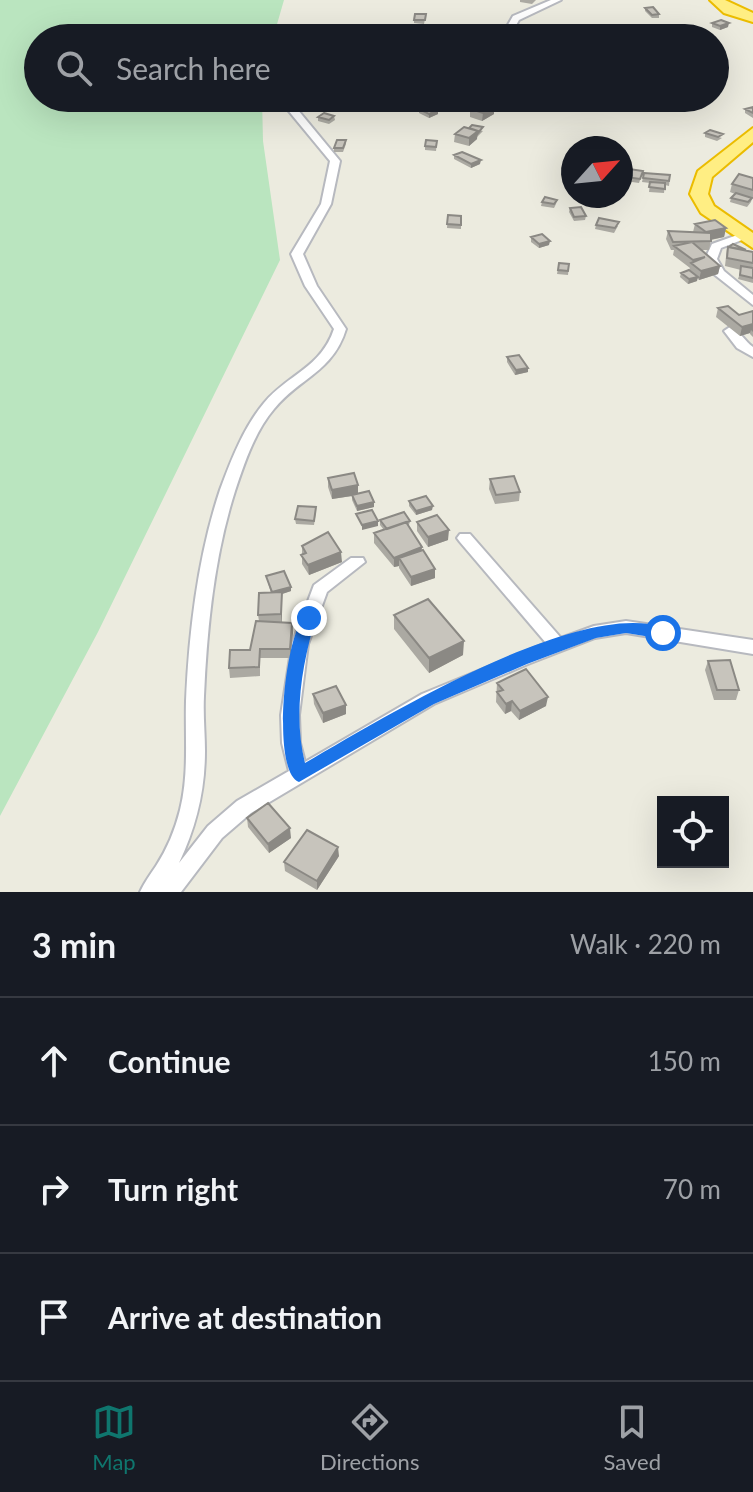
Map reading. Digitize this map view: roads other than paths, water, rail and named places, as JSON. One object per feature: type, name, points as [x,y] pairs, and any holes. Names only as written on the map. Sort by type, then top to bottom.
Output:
[{"type":"highway","points":[[717,0],[729,10],[753,18]]},
{"type":"highway","points":[[748,239],[707,209],[699,194],[699,183],[720,158],[753,133]]},
{"type":"street","points":[[513,24],[516,18],[557,0]]},
{"type":"street","points":[[150,892],[172,862],[188,827],[195,788],[195,700],[205,597],[225,497],[267,408],[282,391],[336,349],[340,329],[311,286],[297,254],[326,204],[335,161],[295,112]]},
{"type":"street","points":[[748,239],[716,246],[711,259],[719,273],[753,301]]},
{"type":"street","points":[[730,331],[741,345],[753,353]]},
{"type":"street","points":[[465,538],[558,646]]},
{"type":"street","points":[[299,775],[291,743],[290,715],[300,644],[320,589],[357,562]]},
{"type":"street","points":[[169,892],[225,821],[428,699],[594,632],[626,627],[753,647]]}]
